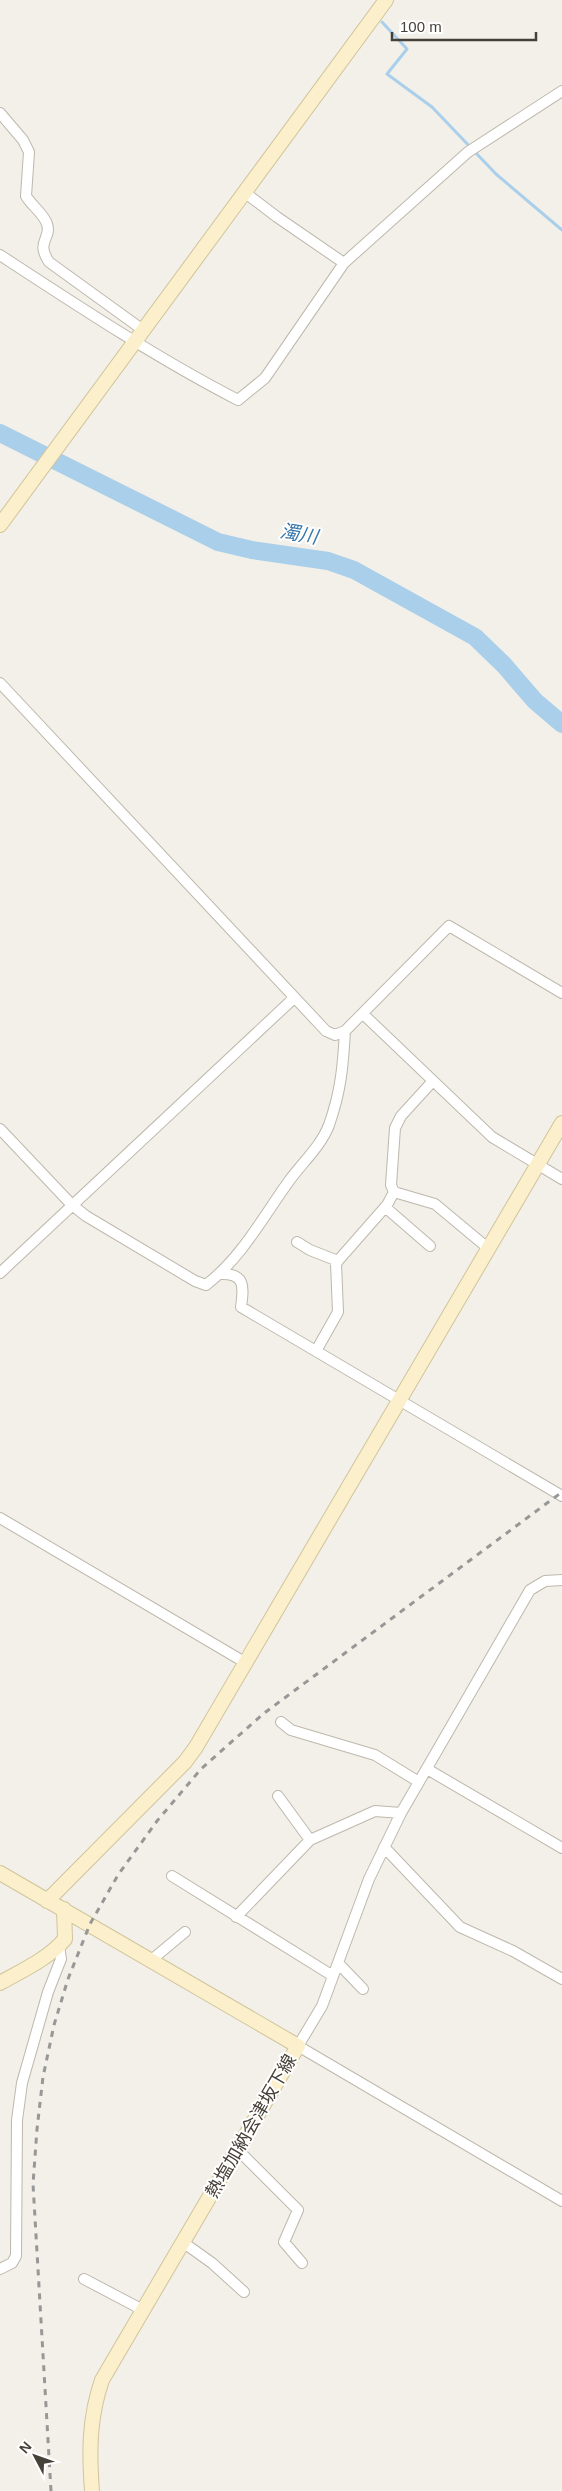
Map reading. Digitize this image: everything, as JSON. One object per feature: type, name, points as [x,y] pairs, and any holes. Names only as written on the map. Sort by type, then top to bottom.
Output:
[{"type":"street","points":[[0,525],[386,0]]},
{"type":"street","points":[[0,255],[133,346],[238,400],[264,378],[344,262],[468,152],[562,91]]},
{"type":"street","points":[[0,113],[23,140],[29,152],[26,196],[47,223],[48,231],[43,244],[43,253],[49,262],[143,330]]},
{"type":"street","points":[[244,192],[344,262]]},
{"type":"street","points":[[0,683],[326,1031],[335,1035],[345,1031],[449,926],[562,993]]},
{"type":"street","points":[[0,1274],[294,998]]},
{"type":"street","points":[[363,1014],[432,1082],[492,1137],[562,1179]]},
{"type":"street","points":[[0,1129],[72,1205],[86,1216],[195,1281],[206,1285],[220,1274],[270,1212],[328,1127],[342,1077],[345,1031]]},
{"type":"street","points":[[394,1192],[391,1185],[395,1128],[401,1116],[432,1082]]},
{"type":"street","points":[[47,1901],[185,1762],[246,1664],[562,1123]]},
{"type":"street","points":[[316,1351],[338,1312],[335,1269],[338,1261],[385,1207],[394,1192]]},
{"type":"street","points":[[394,1192],[435,1204],[489,1249]]},
{"type":"street","points":[[385,1207],[430,1246]]},
{"type":"street","points":[[297,1242],[310,1250],[338,1261]]},
{"type":"street","points":[[220,1274],[231,1274],[240,1279],[244,1288],[241,1307],[562,1496]]},
{"type":"street","points":[[0,1518],[246,1664]]},
{"type":"street","points":[[562,1580],[546,1581],[530,1590],[401,1813],[369,1878],[317,2017],[298,2046],[562,2201]]},
{"type":"street","points":[[281,1722],[294,1731],[380,1757],[420,1782]]},
{"type":"street","points":[[428,1769],[562,1848]]},
{"type":"street","points":[[278,1796],[310,1840]]},
{"type":"street","points":[[236,1917],[310,1840],[375,1811],[401,1813]]},
{"type":"street","points":[[384,1847],[460,1927],[513,1951],[562,1979]]},
{"type":"street","name":"熱塩加納会津坂下線","points":[[0,1873],[298,2046],[102,2380],[93,2409],[90,2446],[92,2491]]},
{"type":"street","points":[[172,1876],[333,1976]]},
{"type":"street","points":[[0,1983],[40,1961],[59,1946],[65,1939],[64,1910]]},
{"type":"street","points":[[153,1961],[155,1957],[184,1932]]},
{"type":"street","points":[[0,2269],[12,2263],[16,2256],[16,2123],[22,2083],[48,1992],[61,1959],[59,1946]]},
{"type":"street","points":[[338,1963],[364,1989]]},
{"type":"street","points":[[238,2150],[298,2210],[284,2242],[302,2263]]},
{"type":"street","points":[[184,2242],[212,2263],[244,2292]]},
{"type":"street","points":[[84,2279],[143,2310]]},
{"type":"waterway","points":[[382,22],[407,49],[387,74],[432,107],[496,174],[562,230]]},
{"type":"waterway","name":"濁川","points":[[0,433],[218,542],[252,550],[328,561],[354,570],[475,637],[504,665],[535,701],[562,724]]},
{"type":"railway","points":[[51,2491],[33,2184],[43,2077],[54,2025],[68,1979],[90,1924],[118,1875],[157,1821],[201,1769],[263,1714],[562,1492]]}]
